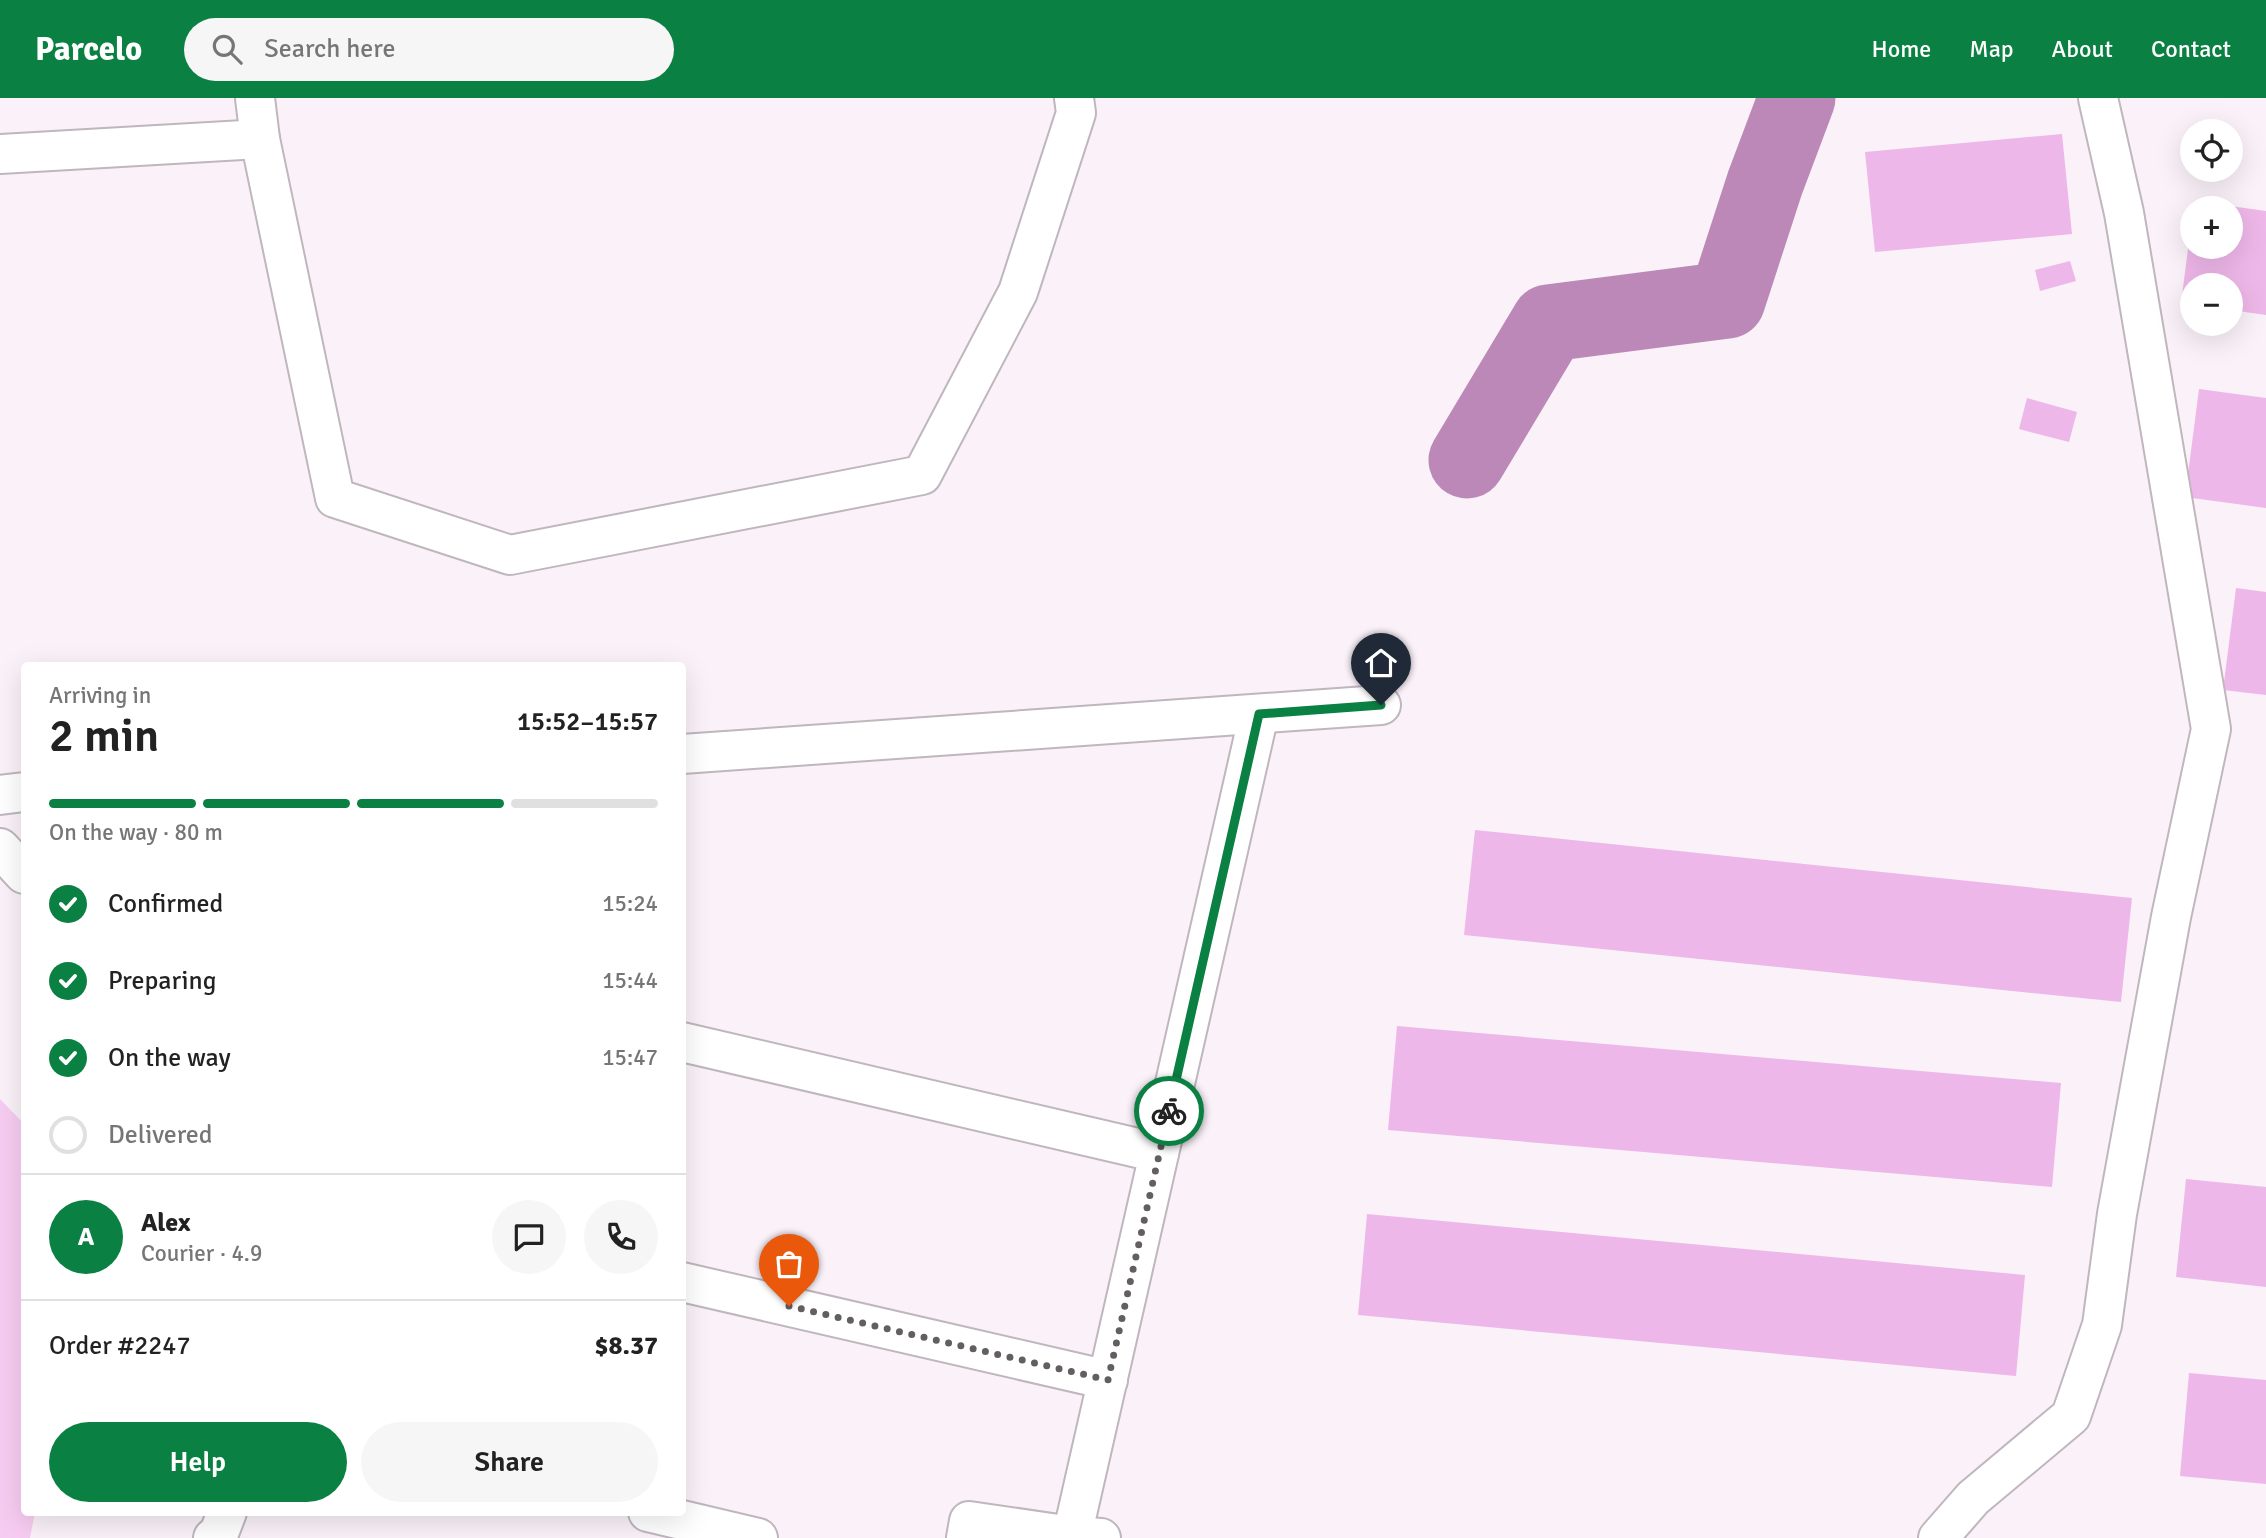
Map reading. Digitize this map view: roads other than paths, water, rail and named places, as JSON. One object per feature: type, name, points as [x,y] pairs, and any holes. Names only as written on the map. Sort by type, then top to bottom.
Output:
[{"type":"street","points":[[255,98],[260,139],[335,498],[510,555],[922,475],[1018,292],[1076,113],[1074,98]]},
{"type":"street","points":[[1938,1538],[1973,1498],[2071,1416],[2094,1351],[2102,1325],[2117,1214],[2171,917],[2211,729],[2124,213],[2098,98]]},
{"type":"street","points":[[0,154],[260,139]]},
{"type":"street","points":[[686,754],[1381,705]]},
{"type":"street","points":[[966,1538],[969,1521],[1086,1537],[1108,1380],[1259,714]]},
{"type":"street","points":[[0,795],[21,792]]},
{"type":"street","points":[[0,848],[21,871]]},
{"type":"street","points":[[686,1043],[1159,1153]]},
{"type":"street","points":[[686,1283],[1108,1380]]},
{"type":"street","points":[[214,1538],[225,1516]]},
{"type":"street","points":[[665,1516],[758,1538]]},
{"type":"waterway","points":[[1467,460],[1549,323],[1727,300],[1765,183],[1797,98]]}]
